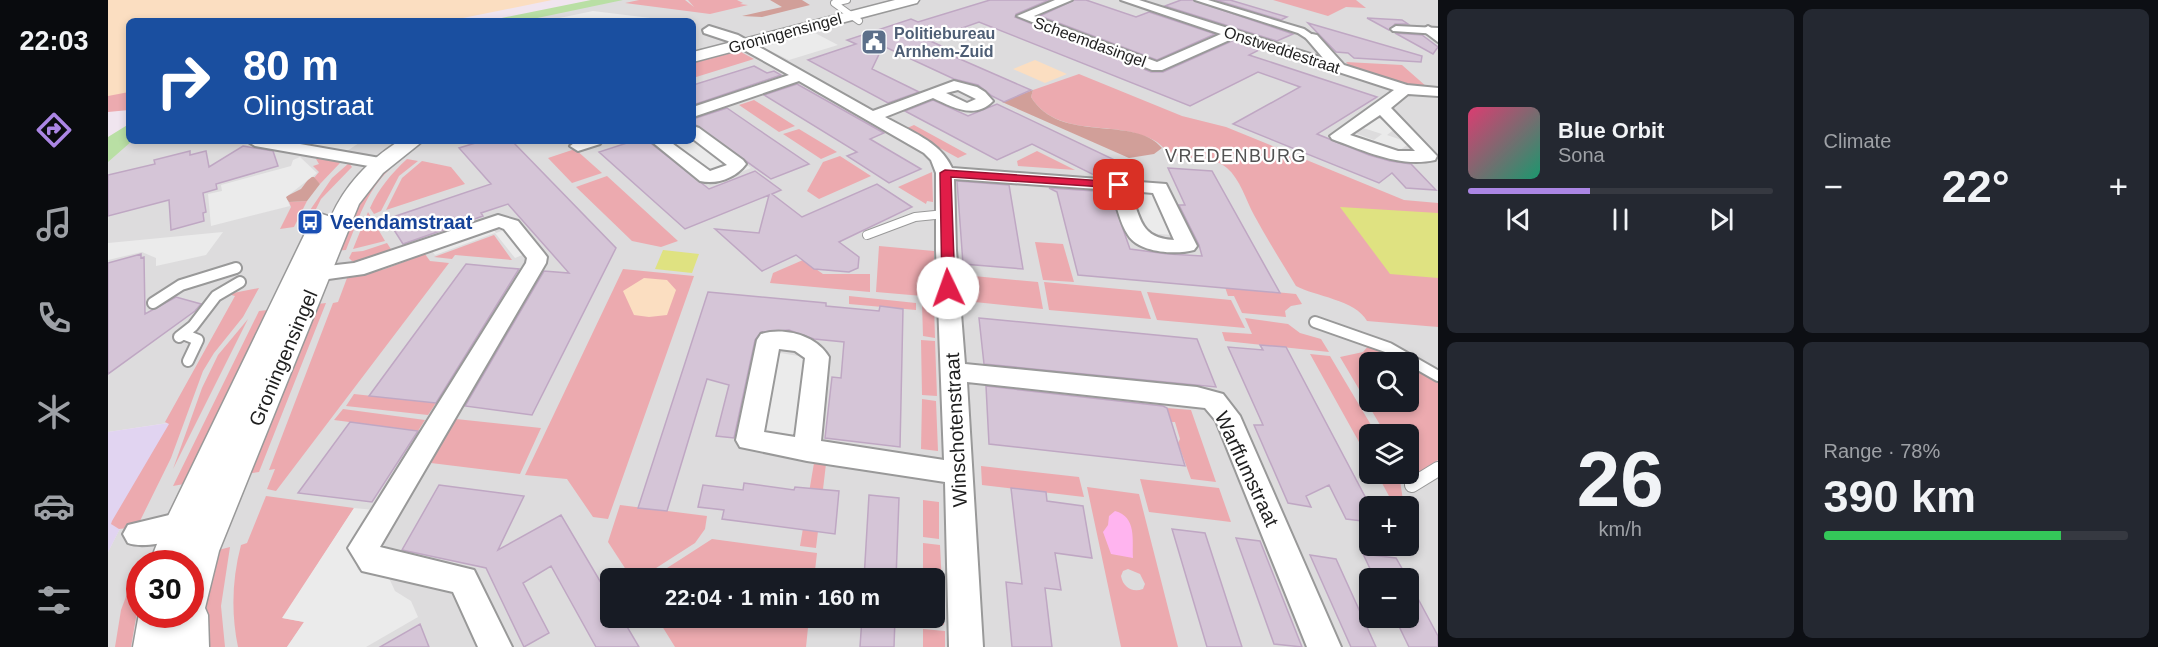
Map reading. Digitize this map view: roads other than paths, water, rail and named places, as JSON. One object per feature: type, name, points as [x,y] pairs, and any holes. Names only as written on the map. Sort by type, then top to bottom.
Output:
[{"type":"street","name":"Groningensingel","points":[[696,56],[738,41],[886,0]]},
{"type":"street","name":"Groningensingel","points":[[851,11],[912,0]]},
{"type":"street","name":"Scheemdasingel","points":[[1066,0],[1023,16],[1157,67],[1233,34]]},
{"type":"street","points":[[1199,0],[1300,31],[1312,38],[1340,69]]},
{"type":"street","name":"Onstweddestraat","points":[[1135,1],[1404,89],[1438,92]]},
{"type":"street","points":[[1396,28],[1435,33]]},
{"type":"street","name":"Groningensingel","points":[[709,30],[738,41]]},
{"type":"street","name":"Groningensingel","points":[[696,48],[738,41]]},
{"type":"street","points":[[738,41],[930,149],[939,158],[945,173],[1119,185]]},
{"type":"street","points":[[696,111],[800,76]]},
{"type":"street","points":[[1382,108],[1429,156],[1396,156],[1338,135],[1382,108],[1404,89]]},
{"type":"street","points":[[871,117],[934,93]]},
{"type":"street","points":[[663,144],[706,177],[734,169],[737,164],[696,133]]},
{"type":"street","points":[[272,144],[371,162]]},
{"type":"street","name":"Groningensingel","points":[[172,550],[181,525],[307,276],[365,178],[371,162],[386,144]]},
{"type":"street","name":"Groningensingel","points":[[371,162],[406,144]]},
{"type":"street","name":"Winschotenstraat","points":[[945,173],[945,214],[966,647]]},
{"type":"street","points":[[307,276],[357,269],[498,221],[511,225],[537,257],[536,263],[363,548],[373,561],[463,580],[495,647]]},
{"type":"street","name":"Groningensingel","points":[[201,550],[307,276]]},
{"type":"street","name":"Warffumstraat","points":[[954,372],[1197,396],[1214,401],[1227,416],[1324,647]]},
{"type":"street","points":[[807,450],[958,473]]},
{"type":"street","points":[[138,534],[215,517]]},
{"type":"street","points":[[153,647],[155,628]]},
{"type":"street","points":[[189,628],[189,647]]},
{"type":"lane","points":[[867,235],[915,216],[945,214]]},
{"type":"lane","points":[[153,303],[181,285],[236,268]]},
{"type":"lane","points":[[188,361],[198,340],[181,335],[199,320],[216,296],[240,282]]},
{"type":"lane","points":[[1315,322],[1389,348],[1438,375]]},
{"type":"lane","points":[[1412,485],[1438,469]]},
{"type":"place","name":"Politiebureau Arnhem-Zuid","points":[[874,42]]},
{"type":"place","name":"Veendamstraat","points":[[310,222]]},
{"type":"district","name":"VREDENBURG","points":[[1236,156]]}]
